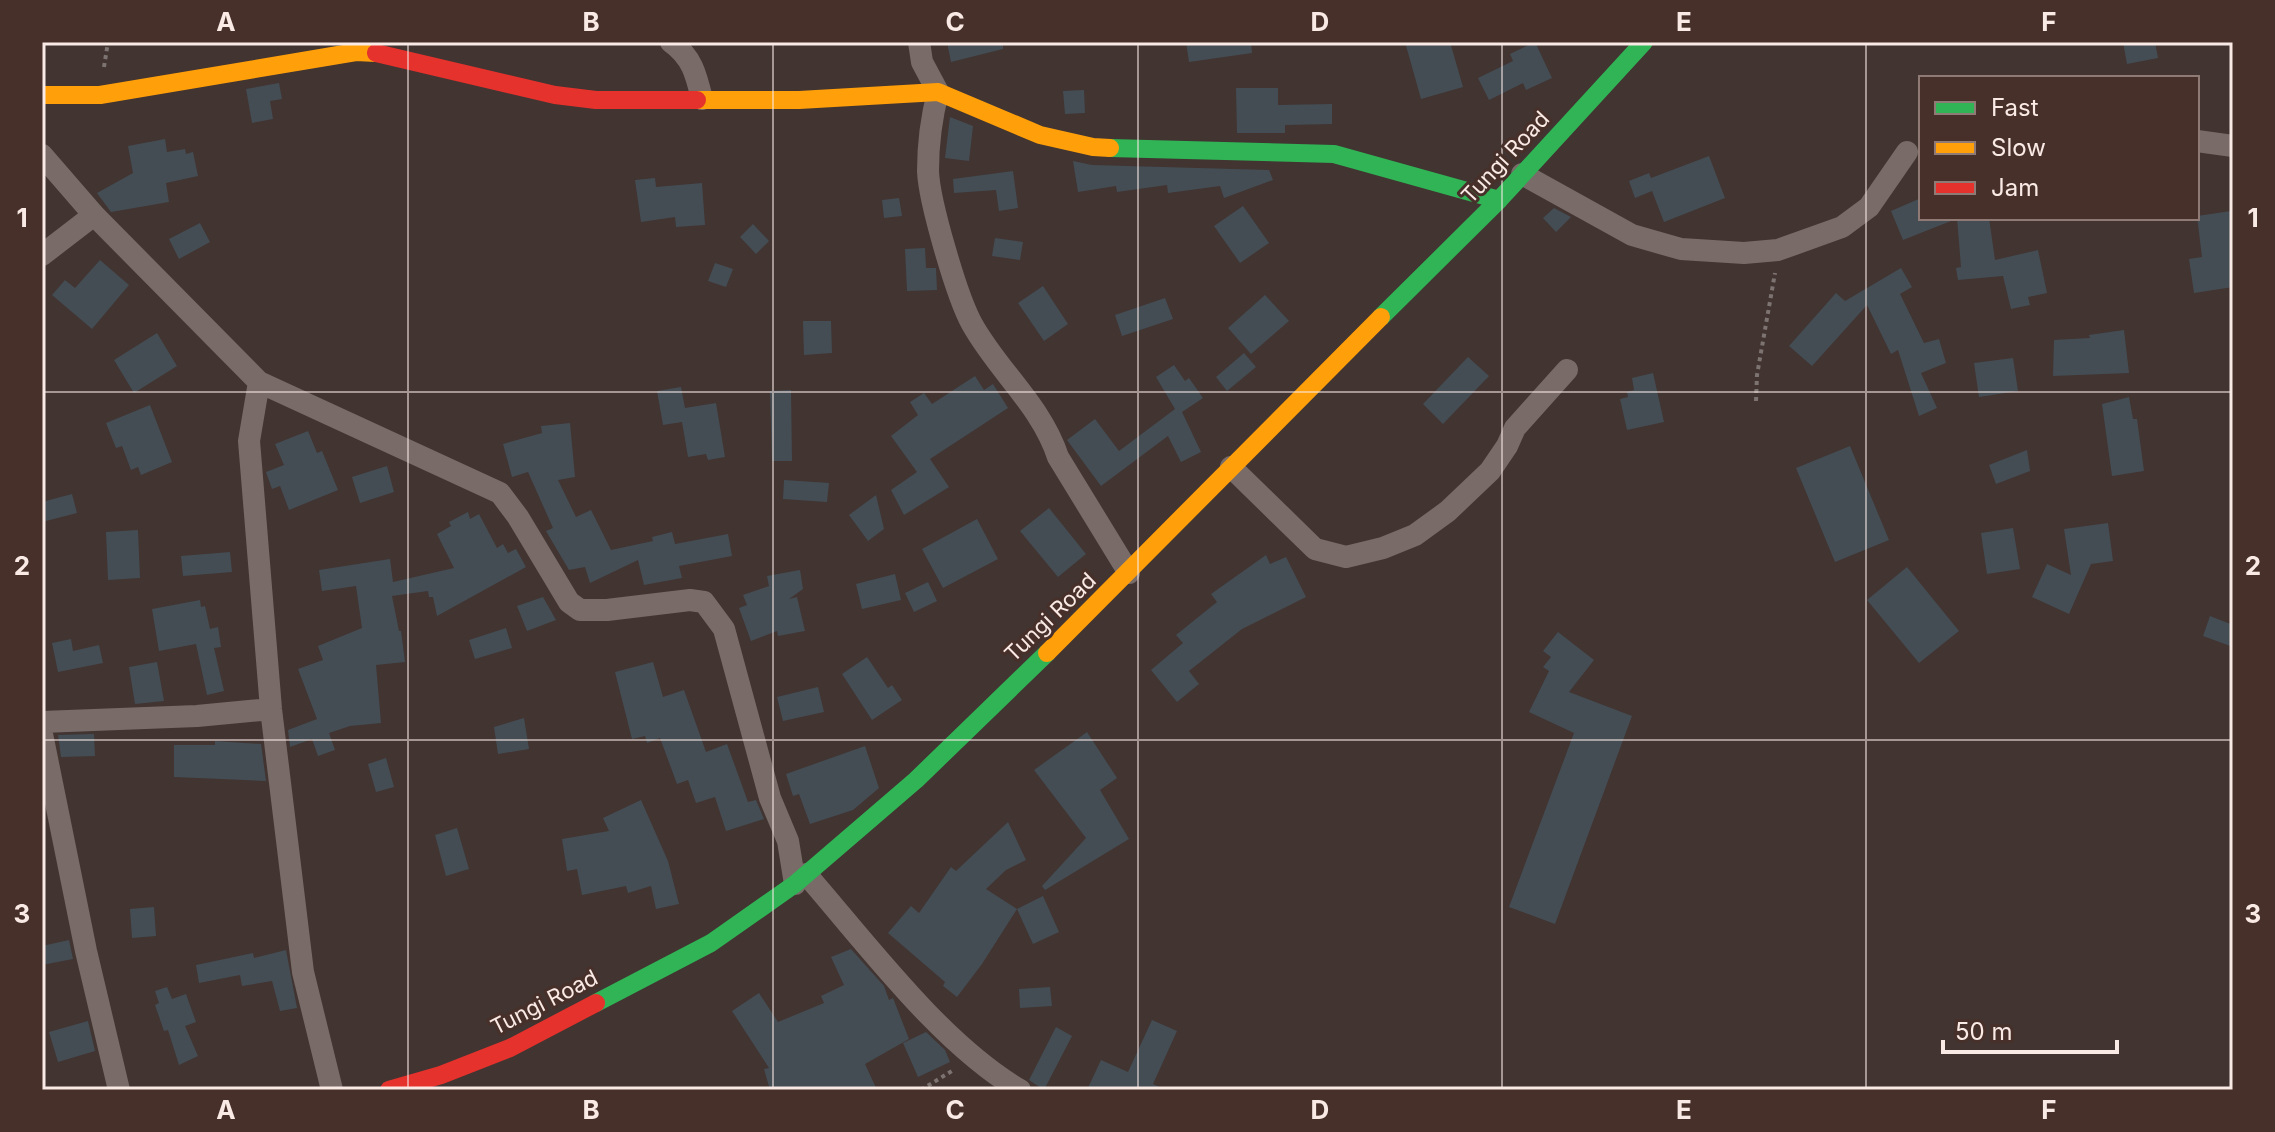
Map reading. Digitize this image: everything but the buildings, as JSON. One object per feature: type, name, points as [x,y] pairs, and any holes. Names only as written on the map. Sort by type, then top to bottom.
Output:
[{"type":"main road","name":"Tungi Road","points":[[389,1090],[444,1082],[711,943],[801,879],[916,780],[1129,573],[1499,200],[1644,42]]},
{"type":"main road","points":[[42,95],[100,95],[356,52],[377,53],[555,95],[622,102],[799,100],[938,92],[1040,135],[1093,147],[1334,154],[1499,200]]},
{"type":"street","points":[[671,42],[689,57],[695,67],[702,99]]},
{"type":"street","points":[[919,42],[922,62],[938,92],[930,124],[928,174],[953,273],[972,323],[1034,408],[1052,438],[1065,469],[1129,573]]},
{"type":"street","points":[[1616,42],[1624,64]]},
{"type":"street","points":[[2199,141],[2233,146]]},
{"type":"street","points":[[1522,174],[1632,235],[1681,249],[1744,253],[1778,250],[1829,233],[1855,218],[1869,207],[1907,152]]},
{"type":"street","points":[[42,155],[94,215],[259,382],[500,493],[569,602],[580,610],[607,610],[690,600],[704,602],[724,629],[770,798],[801,879],[974,1058],[1020,1090]]},
{"type":"street","points":[[42,255],[94,215]]},
{"type":"street","points":[[1231,467],[1315,549],[1346,557],[1383,548],[1415,535],[1448,511],[1490,471],[1515,428],[1567,370]]},
{"type":"street","points":[[259,382],[249,441],[271,709],[303,972],[332,1090]]},
{"type":"street","points":[[42,722],[210,715],[271,709]]},
{"type":"street","points":[[42,734],[86,951],[119,1090]]},
{"type":"path","points":[[1756,401],[1757,375],[1778,250]]},
{"type":"path","points":[[921,1090],[974,1058]]},
{"type":"traffic: fast","points":[[1381,317],[1499,200],[1644,42]]},
{"type":"traffic: fast","points":[[1110,148],[1334,154],[1499,200]]},
{"type":"traffic: fast","points":[[596,1003],[711,943],[795,884],[916,780],[1047,653]]},
{"type":"traffic: slow","points":[[42,95],[100,95],[356,52],[376,53]]},
{"type":"traffic: slow","points":[[697,100],[799,100],[938,92],[1040,135],[1110,148]]},
{"type":"traffic: slow","points":[[1047,653],[1381,317]]},
{"type":"traffic: jam","points":[[376,53],[555,95],[596,100],[697,100]]},
{"type":"traffic: jam","points":[[389,1090],[441,1075],[510,1048],[596,1003]]}]
